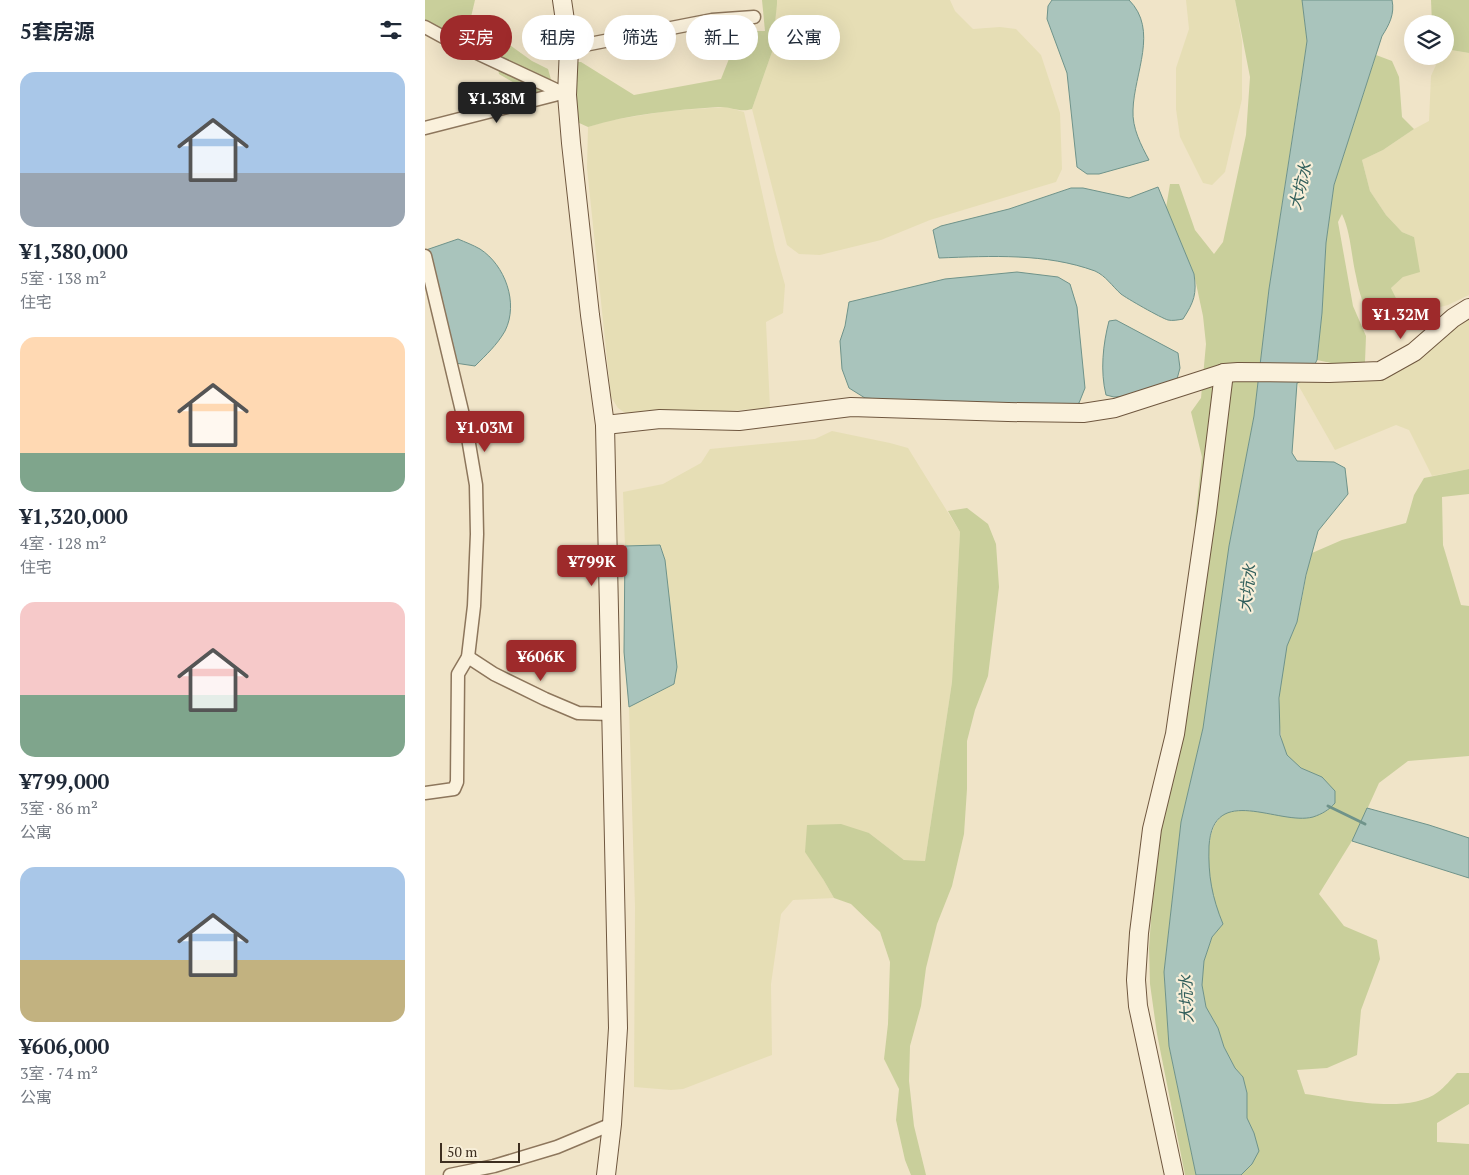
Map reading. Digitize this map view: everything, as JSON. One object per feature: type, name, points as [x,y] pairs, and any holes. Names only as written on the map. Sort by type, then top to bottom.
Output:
[{"type":"street","points":[[561,0],[564,15]]},
{"type":"street","points":[[594,43],[686,25]]},
{"type":"street","points":[[425,27],[564,94]]},
{"type":"street","points":[[568,60],[564,94],[605,425],[618,1028],[612,1124],[606,1175]]},
{"type":"street","points":[[425,128],[564,94]]},
{"type":"street","points":[[425,256],[467,432],[476,485],[477,542],[474,606],[468,657],[458,674],[457,782],[454,789],[425,793]]},
{"type":"street","points":[[605,425],[660,419],[739,420],[851,407],[1083,413],[1115,408],[1231,372],[1329,373],[1380,371],[1414,352],[1453,318],[1469,308]]},
{"type":"street","points":[[1174,1175],[1138,1006],[1136,980],[1139,933],[1152,829],[1175,734],[1207,512],[1231,372]]},
{"type":"street","points":[[468,657],[494,674],[578,713],[611,714]]},
{"type":"street","points":[[450,1175],[494,1166],[557,1147],[612,1124]]},
{"type":"shaded area","points":[[777,0],[950,0],[955,11],[973,29],[1000,27],[1016,29],[1041,55],[1060,113],[1062,169],[1056,182],[930,220],[881,240],[820,255],[799,254],[787,245],[752,109],[769,60],[840,60],[840,15],[776,15]]},
{"type":"shaded area","points":[[1186,0],[1235,0],[1242,41],[1242,99],[1225,172],[1212,185],[1203,183],[1180,137],[1176,109],[1176,68],[1189,29]]},
{"type":"shaded area","points":[[1454,50],[1469,53],[1469,295],[1448,305],[1405,316],[1391,288],[1403,277],[1414,237],[1402,232],[1386,215],[1370,191],[1362,160],[1383,150],[1429,121],[1431,76],[1436,65],[1454,65]]},
{"type":"shaded area","points":[[726,107],[744,112],[775,250],[785,285],[783,313],[766,322],[770,408],[631,417],[618,408],[611,397],[587,168],[588,127],[607,121],[667,111]]},
{"type":"shaded area","points":[[1469,315],[1469,469],[1432,476],[1409,430],[1396,425],[1335,450],[1297,383],[1307,379],[1380,377],[1397,372]]},
{"type":"shaded area","points":[[832,431],[908,448],[960,532],[952,682],[925,861],[904,860],[869,833],[823,879],[834,898],[793,900],[781,914],[771,984],[772,1055],[683,1089],[634,1087],[635,907],[629,707],[674,684],[677,667],[665,560],[661,546],[625,546],[623,492],[663,484],[701,463],[710,449],[815,439]]},
{"type":"green space","points":[[425,0],[475,0],[471,15],[440,15],[440,28],[425,21]]},
{"type":"green space","points":[[762,0],[777,0],[776,15],[768,15],[769,60],[752,109],[743,110],[718,107],[669,111],[620,119],[588,127],[577,122],[575,62],[581,62],[634,95],[721,79],[729,60],[758,60],[758,31],[765,31]]},
{"type":"green space","points":[[1235,0],[1302,0],[1307,41],[1269,289],[1254,416],[1229,546],[1203,728],[1181,822],[1164,972],[1169,1046],[1196,1175],[1185,1175],[1157,1034],[1150,984],[1149,948],[1152,906],[1197,535],[1195,522],[1202,457],[1191,412],[1201,398],[1206,344],[1203,316],[1194,274],[1166,208],[1170,184],[1179,184],[1195,230],[1214,254],[1223,242],[1246,135],[1250,77]]},
{"type":"green space","points":[[1431,0],[1469,0],[1469,53],[1454,50],[1454,15],[1432,15]]},
{"type":"green space","points":[[512,47],[522,54],[522,60],[531,60],[548,69],[552,83],[543,92],[533,94],[499,74],[497,60],[512,60]]},
{"type":"green space","points":[[1376,55],[1392,61],[1399,77],[1402,117],[1414,129],[1383,150],[1362,160],[1370,191],[1386,215],[1402,232],[1414,237],[1420,272],[1403,277],[1391,288],[1405,316],[1385,329],[1372,325],[1359,289],[1349,236],[1342,214],[1338,222],[1353,306],[1366,336],[1365,362],[1345,366],[1317,360],[1326,243],[1334,185]]},
{"type":"green space","points":[[1469,469],[1469,494],[1442,497],[1443,545],[1461,605],[1469,606],[1469,756],[1408,761],[1379,783],[1355,836],[1319,894],[1344,926],[1377,940],[1380,959],[1361,1010],[1357,1055],[1327,1068],[1297,1070],[1305,1094],[1374,1104],[1410,1103],[1425,1099],[1441,1090],[1457,1073],[1469,1073],[1469,1104],[1437,1123],[1437,1142],[1469,1144],[1469,1175],[1241,1175],[1252,1164],[1254,1133],[1247,1118],[1247,1093],[1243,1077],[1235,1068],[1224,1047],[1218,1028],[1206,1007],[1202,985],[1204,961],[1212,937],[1223,924],[1217,912],[1209,879],[1208,855],[1212,832],[1223,815],[1234,811],[1260,811],[1304,818],[1315,816],[1328,810],[1322,777],[1298,766],[1287,755],[1283,745],[1279,717],[1280,685],[1284,656],[1297,621],[1312,553],[1342,540],[1406,523],[1414,495],[1424,478]]},
{"type":"green space","points":[[967,508],[988,524],[996,544],[999,587],[988,676],[975,710],[967,741],[967,789],[964,834],[952,886],[937,924],[926,968],[921,1006],[910,1046],[909,1081],[914,1126],[926,1175],[911,1175],[905,1160],[896,1120],[899,1089],[884,1059],[888,1024],[890,962],[880,932],[851,904],[834,898],[805,852],[807,825],[841,824],[869,833],[904,860],[925,861],[952,682],[960,532],[948,511]]},
{"type":"water","points":[[1052,0],[1129,0],[1138,12],[1144,38],[1134,96],[1133,117],[1138,136],[1149,160],[1099,174],[1087,174],[1077,167],[1067,73],[1047,19],[1048,6]]},
{"type":"water","name":"大坑水","points":[[1302,0],[1392,0],[1393,5],[1391,19],[1382,36],[1334,185],[1326,243],[1317,360],[1307,379],[1297,383],[1292,453],[1297,461],[1334,462],[1345,468],[1348,494],[1318,531],[1306,575],[1297,622],[1287,646],[1279,698],[1280,735],[1287,755],[1301,768],[1322,777],[1335,791],[1335,803],[1328,810],[1313,817],[1299,818],[1250,811],[1235,811],[1222,816],[1213,827],[1209,846],[1210,877],[1213,895],[1223,924],[1212,937],[1204,961],[1202,985],[1206,1007],[1218,1028],[1224,1047],[1235,1068],[1243,1077],[1247,1093],[1247,1118],[1259,1151],[1252,1164],[1241,1175],[1196,1175],[1169,1046],[1164,972],[1181,822],[1203,728],[1229,546],[1254,416],[1269,289],[1307,41]]},
{"type":"water","points":[[1158,187],[1194,274],[1194,298],[1183,319],[1170,320],[1158,316],[1121,294],[1099,273],[1076,265],[1038,258],[939,258],[933,230],[941,226],[1009,209],[1071,188],[1083,188],[1129,198]]},
{"type":"water","points":[[458,239],[480,249],[489,256],[503,275],[510,297],[511,309],[505,331],[495,345],[475,366],[455,363],[426,250]]},
{"type":"water","points":[[1017,272],[1058,277],[1070,284],[1077,307],[1085,388],[1079,403],[1073,405],[920,402],[865,398],[849,388],[842,369],[840,341],[849,302],[945,279]]},
{"type":"water","points":[[1116,320],[1178,353],[1180,368],[1177,379],[1126,396],[1114,397],[1106,395],[1103,377],[1105,339],[1109,321]]},
{"type":"water","points":[[660,545],[665,560],[677,667],[674,684],[629,707],[624,652],[625,546]]},
{"type":"water","points":[[1367,808],[1469,838],[1469,878],[1352,841]]},
{"type":"waterway","points":[[1328,806],[1365,824]]}]
